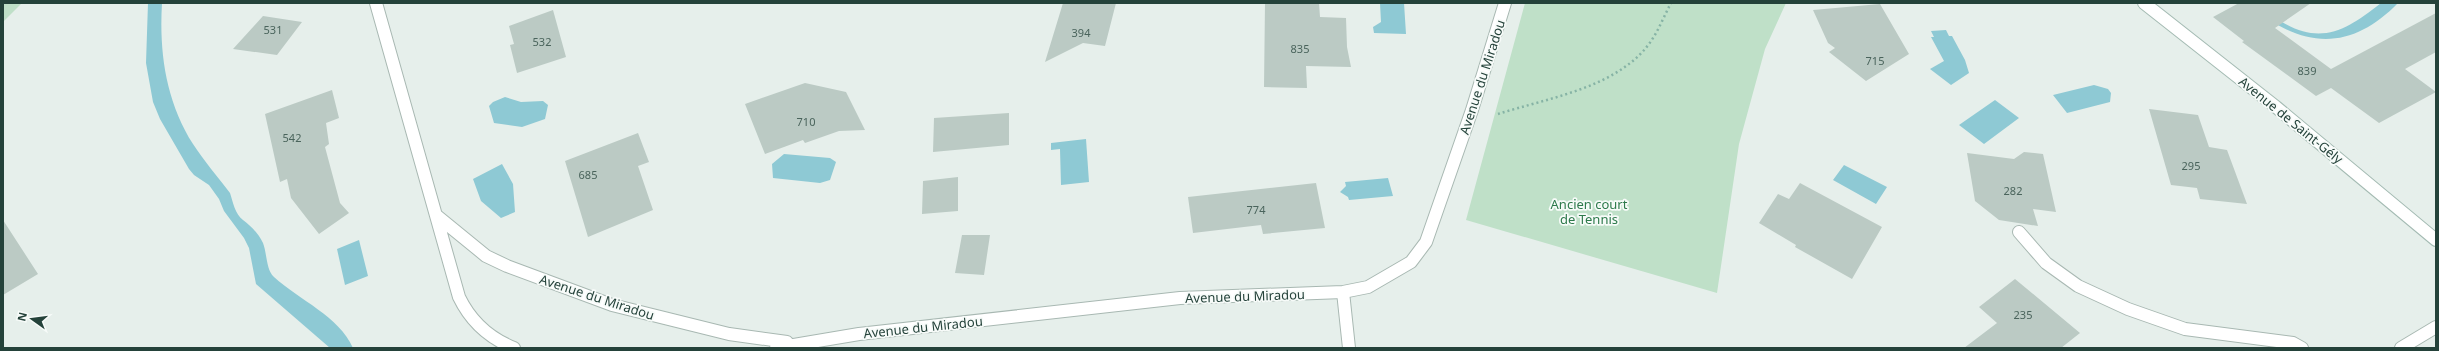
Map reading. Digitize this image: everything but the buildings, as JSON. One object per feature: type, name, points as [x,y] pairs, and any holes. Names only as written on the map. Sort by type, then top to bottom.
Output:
[{"type":"street","points":[[376,3],[464,310],[486,333],[501,344],[514,348]]},
{"type":"street","name":"Avenue du Miradou","points":[[776,348],[798,343],[859,334],[1180,298],[1343,292],[1368,287],[1411,262],[1426,242],[1472,110],[1505,3]]},
{"type":"street","name":"Avenue de Saint-Gély","points":[[2144,3],[2276,107],[2436,240]]},
{"type":"street","name":"Avenue du Miradou","points":[[436,216],[486,256],[507,266],[612,305],[729,334],[798,343]]},
{"type":"street","points":[[2019,232],[2046,263],[2078,286],[2128,309],[2185,329],[2293,343],[2302,348]]},
{"type":"street","points":[[1343,292],[1349,348]]},
{"type":"street","points":[[2401,348],[2436,327]]},
{"type":"path","points":[[1472,110],[1494,115],[1593,84],[1619,71],[1636,58],[1649,44],[1671,3]]},
{"type":"green space","points":[[3,3],[22,3],[3,22]]},
{"type":"green space","name":"Ancien court de Tennis","points":[[1525,3],[1786,3],[1765,49],[1739,144],[1717,293],[1466,220]]},
{"type":"water","points":[[148,3],[162,3],[161,22],[163,58],[166,76],[176,111],[193,144],[230,193],[238,215],[261,239],[271,274],[318,309],[338,327],[347,337],[353,348],[330,348],[256,284],[249,248],[244,238],[224,211],[219,199],[209,185],[194,175],[189,169],[160,119],[153,102],[146,63]]},
{"type":"water","points":[[1380,3],[1404,3],[1406,34],[1374,33],[1373,27],[1381,22]]},
{"type":"water","points":[[2381,3],[2398,3],[2370,26],[2341,38],[2325,39],[2309,37],[2293,32],[2276,24],[2282,22],[2296,29],[2310,33],[2334,31],[2346,27]]},
{"type":"water","points":[[1946,30],[1949,36],[1952,36],[1965,60],[1969,73],[1951,85],[1930,69],[1944,61],[1931,37],[1934,37],[1931,31]]},
{"type":"water","points":[[2094,85],[2108,89],[2111,93],[2110,102],[2067,113],[2053,95]]},
{"type":"water","points":[[505,97],[521,102],[543,101],[548,105],[545,119],[522,127],[494,123],[489,106],[493,102]]},
{"type":"water","points":[[1995,100],[2019,118],[1984,144],[1959,125]]},
{"type":"water","points":[[1086,139],[1089,182],[1061,185],[1060,149],[1051,150],[1051,143]]},
{"type":"water","points":[[784,154],[830,158],[836,162],[830,180],[820,183],[773,178],[772,164]]},
{"type":"water","points":[[502,164],[513,184],[515,212],[501,218],[481,201],[473,179]]},
{"type":"water","points":[[1844,165],[1887,187],[1876,204],[1833,180]]},
{"type":"water","points":[[1388,178],[1393,196],[1349,200],[1348,197],[1340,192],[1346,186],[1345,182]]},
{"type":"water","points":[[359,240],[368,276],[345,285],[337,249]]}]
